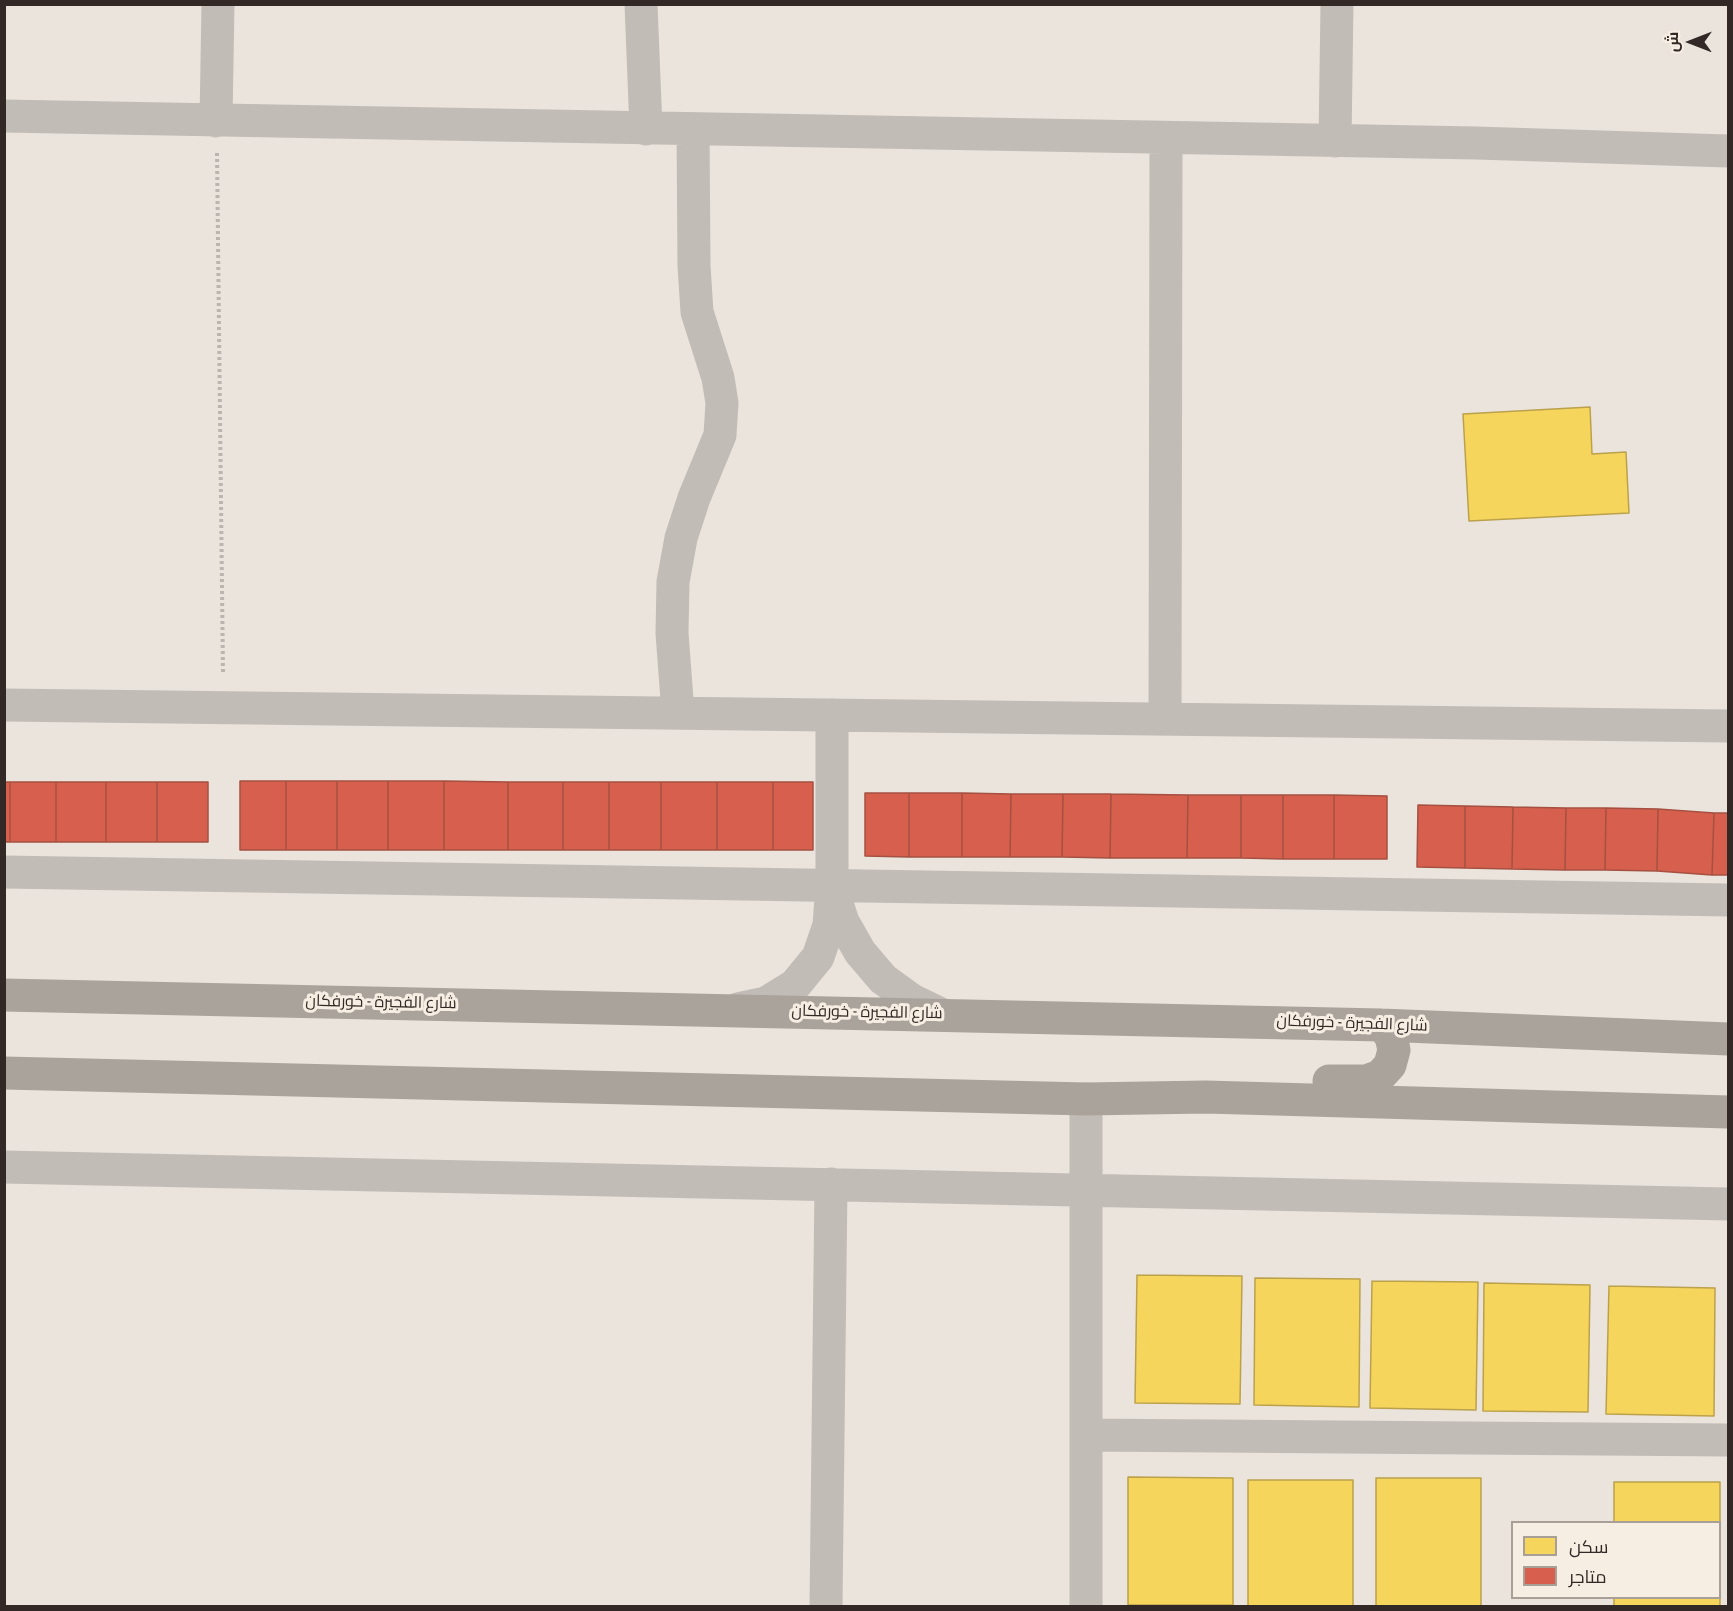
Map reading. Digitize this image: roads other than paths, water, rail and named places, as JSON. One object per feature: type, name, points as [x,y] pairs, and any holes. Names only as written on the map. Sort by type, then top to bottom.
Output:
[{"type":"highway","name":"شارع الفجيرة - خورفكان","points":[[4,995],[1381,1025],[1728,1039]]},
{"type":"highway","points":[[1206,1097],[1243,1084],[1366,1081],[1380,1076],[1390,1065],[1394,1050],[1391,1036],[1381,1025]]},
{"type":"highway","points":[[4,1073],[1086,1099],[1206,1097],[1728,1112]]},
{"type":"street","points":[[216,121],[218,4]]},
{"type":"street","points":[[641,4],[645,129]]},
{"type":"street","points":[[1335,141],[1337,4]]},
{"type":"street","points":[[4,116],[1335,141],[1728,151]]},
{"type":"street","points":[[678,713],[672,633],[673,582],[681,538],[694,498],[720,435],[722,404],[718,378],[697,312],[694,266],[693,130]]},
{"type":"street","points":[[1165,719],[1166,138]]},
{"type":"street","points":[[4,705],[1728,726]]},
{"type":"street","points":[[732,1011],[766,1003],[795,985],[818,957],[829,925],[832,885],[832,715]]},
{"type":"street","points":[[4,872],[1728,900]]},
{"type":"street","points":[[832,885],[843,922],[860,952],[883,979],[912,1000],[943,1015]]},
{"type":"street","points":[[1086,1099],[1086,1606]]},
{"type":"street","points":[[4,1167],[1728,1204]]},
{"type":"street","points":[[826,1606],[831,1184]]},
{"type":"street","points":[[1086,1435],[1728,1440]]}]
